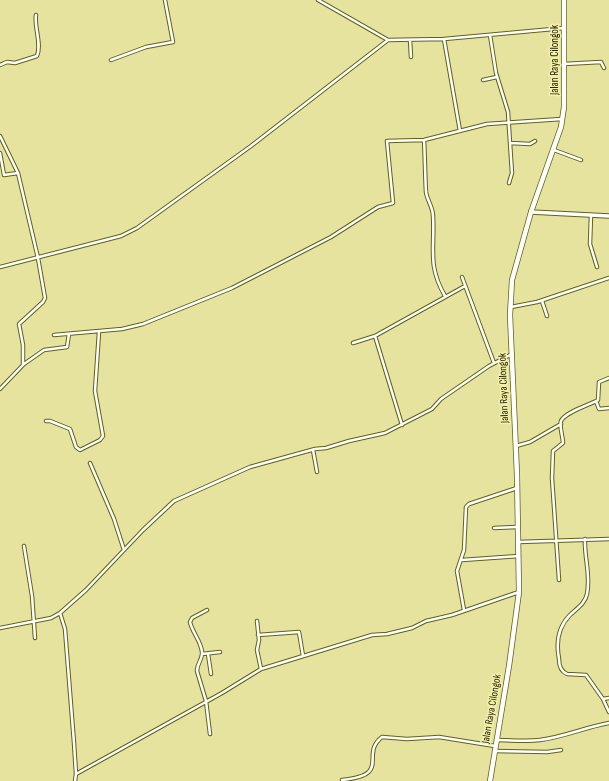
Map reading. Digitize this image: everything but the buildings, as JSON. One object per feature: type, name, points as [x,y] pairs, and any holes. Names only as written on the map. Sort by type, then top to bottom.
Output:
[{"type":"highway","name":"Jalan Raya Cilongok","points":[[490,781],[494,748],[509,666],[519,592],[519,542],[511,307],[513,274],[531,212],[554,150],[563,119],[564,0]]},
{"type":"street","points":[[111,60],[146,47],[173,42],[164,0]]},
{"type":"street","points":[[318,0],[388,40],[444,40],[564,28]]},
{"type":"street","points":[[0,65],[7,62],[15,63],[37,56],[39,51],[35,20],[36,15]]},
{"type":"street","points":[[490,35],[497,77],[507,104],[512,173],[509,183]]},
{"type":"street","points":[[0,267],[122,236],[137,228],[251,146],[388,40]]},
{"type":"street","points":[[410,40],[411,57]]},
{"type":"street","points":[[444,40],[460,131]]},
{"type":"street","points":[[564,64],[601,62],[604,68]]},
{"type":"street","points":[[483,80],[497,77]]},
{"type":"street","points":[[54,335],[99,332],[134,327],[232,288],[331,237],[378,207],[393,203],[387,141],[424,140],[460,131],[509,122],[563,119]]},
{"type":"street","points":[[0,136],[18,173],[38,258],[45,298],[43,302],[19,324],[23,345],[23,365]]},
{"type":"street","points":[[424,140],[426,194],[434,215],[432,251],[434,273],[445,296]]},
{"type":"street","points":[[510,143],[530,144],[535,141]]},
{"type":"street","points":[[554,150],[581,160]]},
{"type":"street","points":[[0,153],[4,175],[18,173]]},
{"type":"street","points":[[531,212],[609,216]]},
{"type":"street","points":[[590,216],[590,244],[597,267]]},
{"type":"street","points":[[462,277],[494,363]]},
{"type":"street","points":[[511,307],[542,300],[609,278]]},
{"type":"street","points":[[353,343],[375,336],[465,286]]},
{"type":"street","points":[[542,300],[547,316]]},
{"type":"street","points":[[46,421],[50,421],[70,429],[76,447],[80,450],[100,440],[103,436],[95,391],[99,332]]},
{"type":"street","points":[[0,389],[23,365],[44,350],[67,347],[69,334]]},
{"type":"street","points":[[375,336],[402,425]]},
{"type":"street","points":[[0,628],[50,618],[60,613],[86,590],[158,515],[174,501],[250,468],[313,450],[385,433],[432,408],[441,399],[494,363],[512,354]]},
{"type":"street","points":[[558,580],[552,478],[553,451],[564,442],[561,421],[567,414],[599,399],[599,382],[609,378]]},
{"type":"street","points":[[596,401],[598,409],[609,408]]},
{"type":"street","points":[[516,446],[530,442],[561,424]]},
{"type":"street","points":[[313,450],[316,472]]},
{"type":"street","points":[[90,463],[114,519],[124,550]]},
{"type":"street","points":[[464,610],[457,571],[462,560],[467,505],[517,488]]},
{"type":"street","points":[[494,528],[518,527]]},
{"type":"street","points":[[519,542],[555,539],[609,539]]},
{"type":"street","points":[[585,539],[588,566],[587,594],[581,606],[569,616],[560,630],[558,655],[560,666],[564,673],[586,675],[603,699],[609,712]]},
{"type":"street","points":[[24,546],[34,610],[33,621],[35,638]]},
{"type":"street","points":[[462,560],[519,556]]},
{"type":"street","points":[[76,774],[261,669],[372,635],[387,634],[412,628],[426,621],[452,615],[519,592]]},
{"type":"street","points":[[207,610],[190,620],[202,654],[197,670],[206,701],[210,734]]},
{"type":"street","points":[[60,613],[65,629],[76,774],[75,781]]},
{"type":"street","points":[[257,621],[259,642],[257,650],[261,669]]},
{"type":"street","points":[[258,634],[299,632],[303,656]]},
{"type":"street","points":[[202,654],[220,652]]},
{"type":"street","points":[[208,654],[211,674]]},
{"type":"street","points":[[603,699],[609,698]]},
{"type":"street","points":[[496,740],[538,740],[572,734],[609,723]]},
{"type":"street","points":[[342,780],[366,776],[371,768],[375,747],[382,737],[407,739],[439,737],[494,748],[547,752],[561,750]]}]
